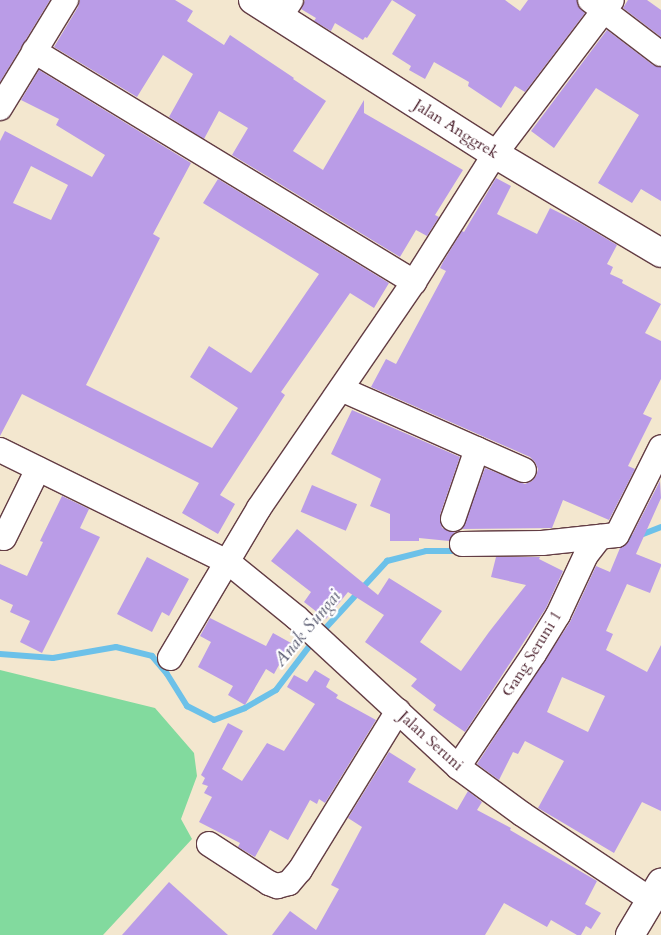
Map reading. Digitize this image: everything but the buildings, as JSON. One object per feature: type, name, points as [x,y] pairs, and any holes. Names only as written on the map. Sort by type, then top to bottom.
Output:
[{"type":"street","points":[[0,108],[66,0]]},
{"type":"street","name":"Jalan Anggrek","points":[[253,0],[286,8],[495,154],[661,253]]},
{"type":"street","points":[[170,658],[259,508],[414,282],[495,154],[602,4],[661,54]]},
{"type":"street","points":[[34,51],[414,282]]},
{"type":"street","points":[[340,389],[524,470]]},
{"type":"street","points":[[462,544],[542,543],[617,535],[661,447]]},
{"type":"street","points":[[453,519],[477,449]]},
{"type":"street","name":"Jalan Seruni","points":[[0,450],[228,562],[297,618],[458,767],[522,814],[658,897]]},
{"type":"street","points":[[0,536],[4,538],[38,469]]},
{"type":"street","name":"Gang Seruni 1","points":[[458,767],[544,638],[558,615],[586,555],[600,537]]},
{"type":"street","points":[[209,844],[268,883],[277,886],[289,883],[300,870],[398,711]]},
{"type":"street","points":[[630,935],[658,897]]},
{"type":"green space","points":[[0,670],[155,708],[194,753],[197,776],[181,819],[192,839],[103,935],[0,935]]},
{"type":"waterway","name":"Anak Sungai","points":[[620,543],[661,527]]},
{"type":"waterway","name":"Anak Sungai","points":[[0,654],[53,658],[116,647],[152,656],[167,674],[187,706],[214,720],[245,708],[276,690],[311,644],[387,561],[426,551],[459,551]]}]
